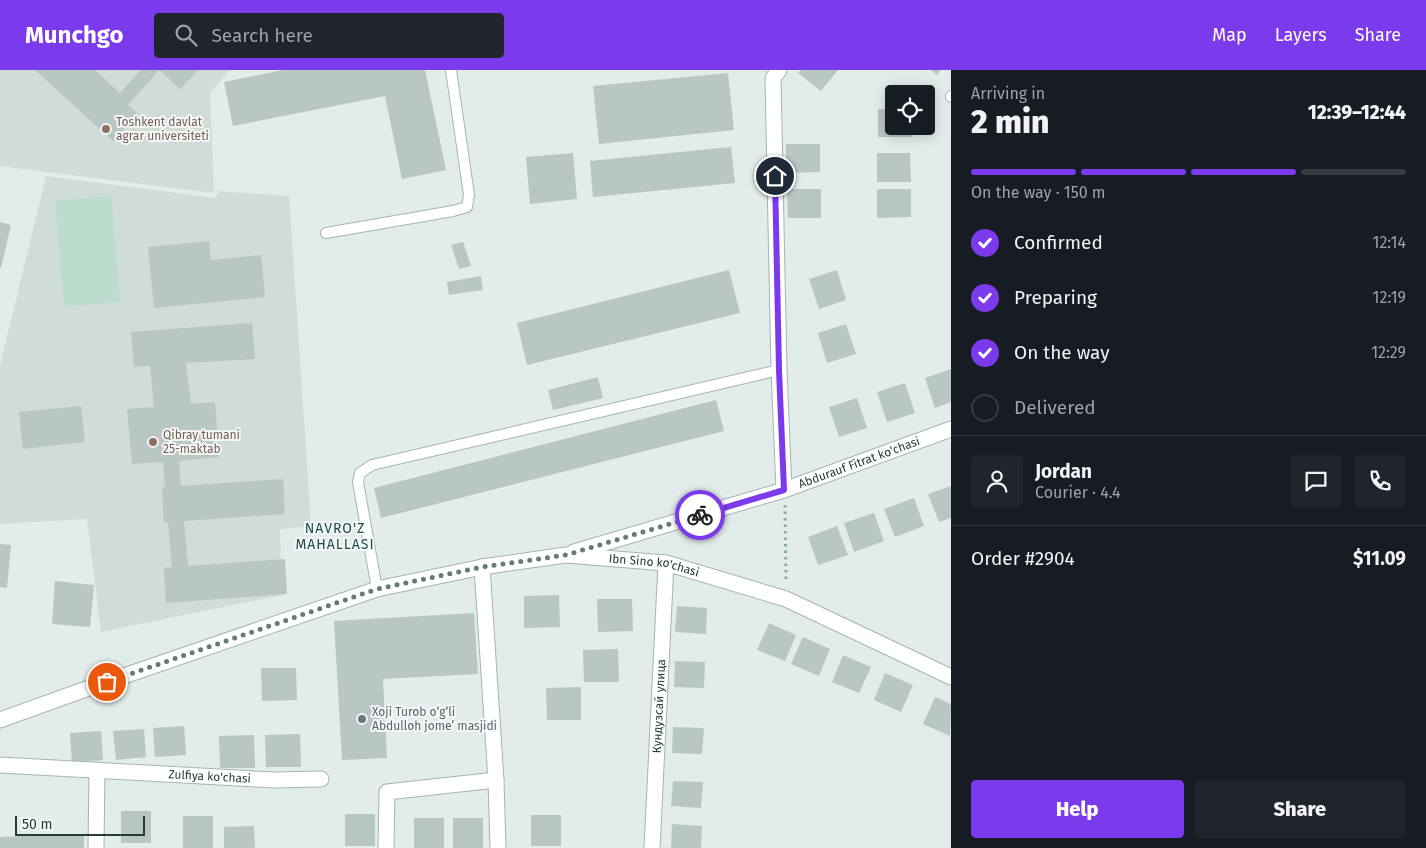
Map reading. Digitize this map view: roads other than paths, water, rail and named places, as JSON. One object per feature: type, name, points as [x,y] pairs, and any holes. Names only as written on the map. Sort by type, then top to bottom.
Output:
[{"type":"street","points":[[772,73],[779,370],[784,490]]},
{"type":"street","name":"Abdurauf Fitrat ko'chasi","points":[[566,555],[784,490],[951,429]]},
{"type":"street","name":"Ibn Sino ko'chasi","points":[[0,720],[377,589],[482,567],[566,555],[666,563],[786,599],[951,677]]},
{"type":"street","name":"Кундузсай улица","points":[[652,848],[666,563]]},
{"type":"street","points":[[482,567],[496,780],[498,848]]},
{"type":"street","name":"Zulfiya ko'chasi","points":[[0,765],[274,780],[321,779]]},
{"type":"street","points":[[96,848],[97,770]]},
{"type":"street","points":[[386,848],[386,792],[496,780]]},
{"type":"lane","points":[[326,234],[467,207],[469,195],[451,70]]},
{"type":"lane","points":[[377,589],[358,482],[360,473],[372,465],[779,370]]},
{"type":"place","name":"Toshkent davlat agrar universiteti","points":[[106,129]]},
{"type":"place","name":"Qibray tumani 25-maktab","points":[[153,442]]},
{"type":"place","name":"Xoji Turob o‘g‘li Abdulloh jome’ masjidi","points":[[362,719]]},
{"type":"district","name":"NAVRO'Z MAHALLASI","points":[[335,536]]}]
